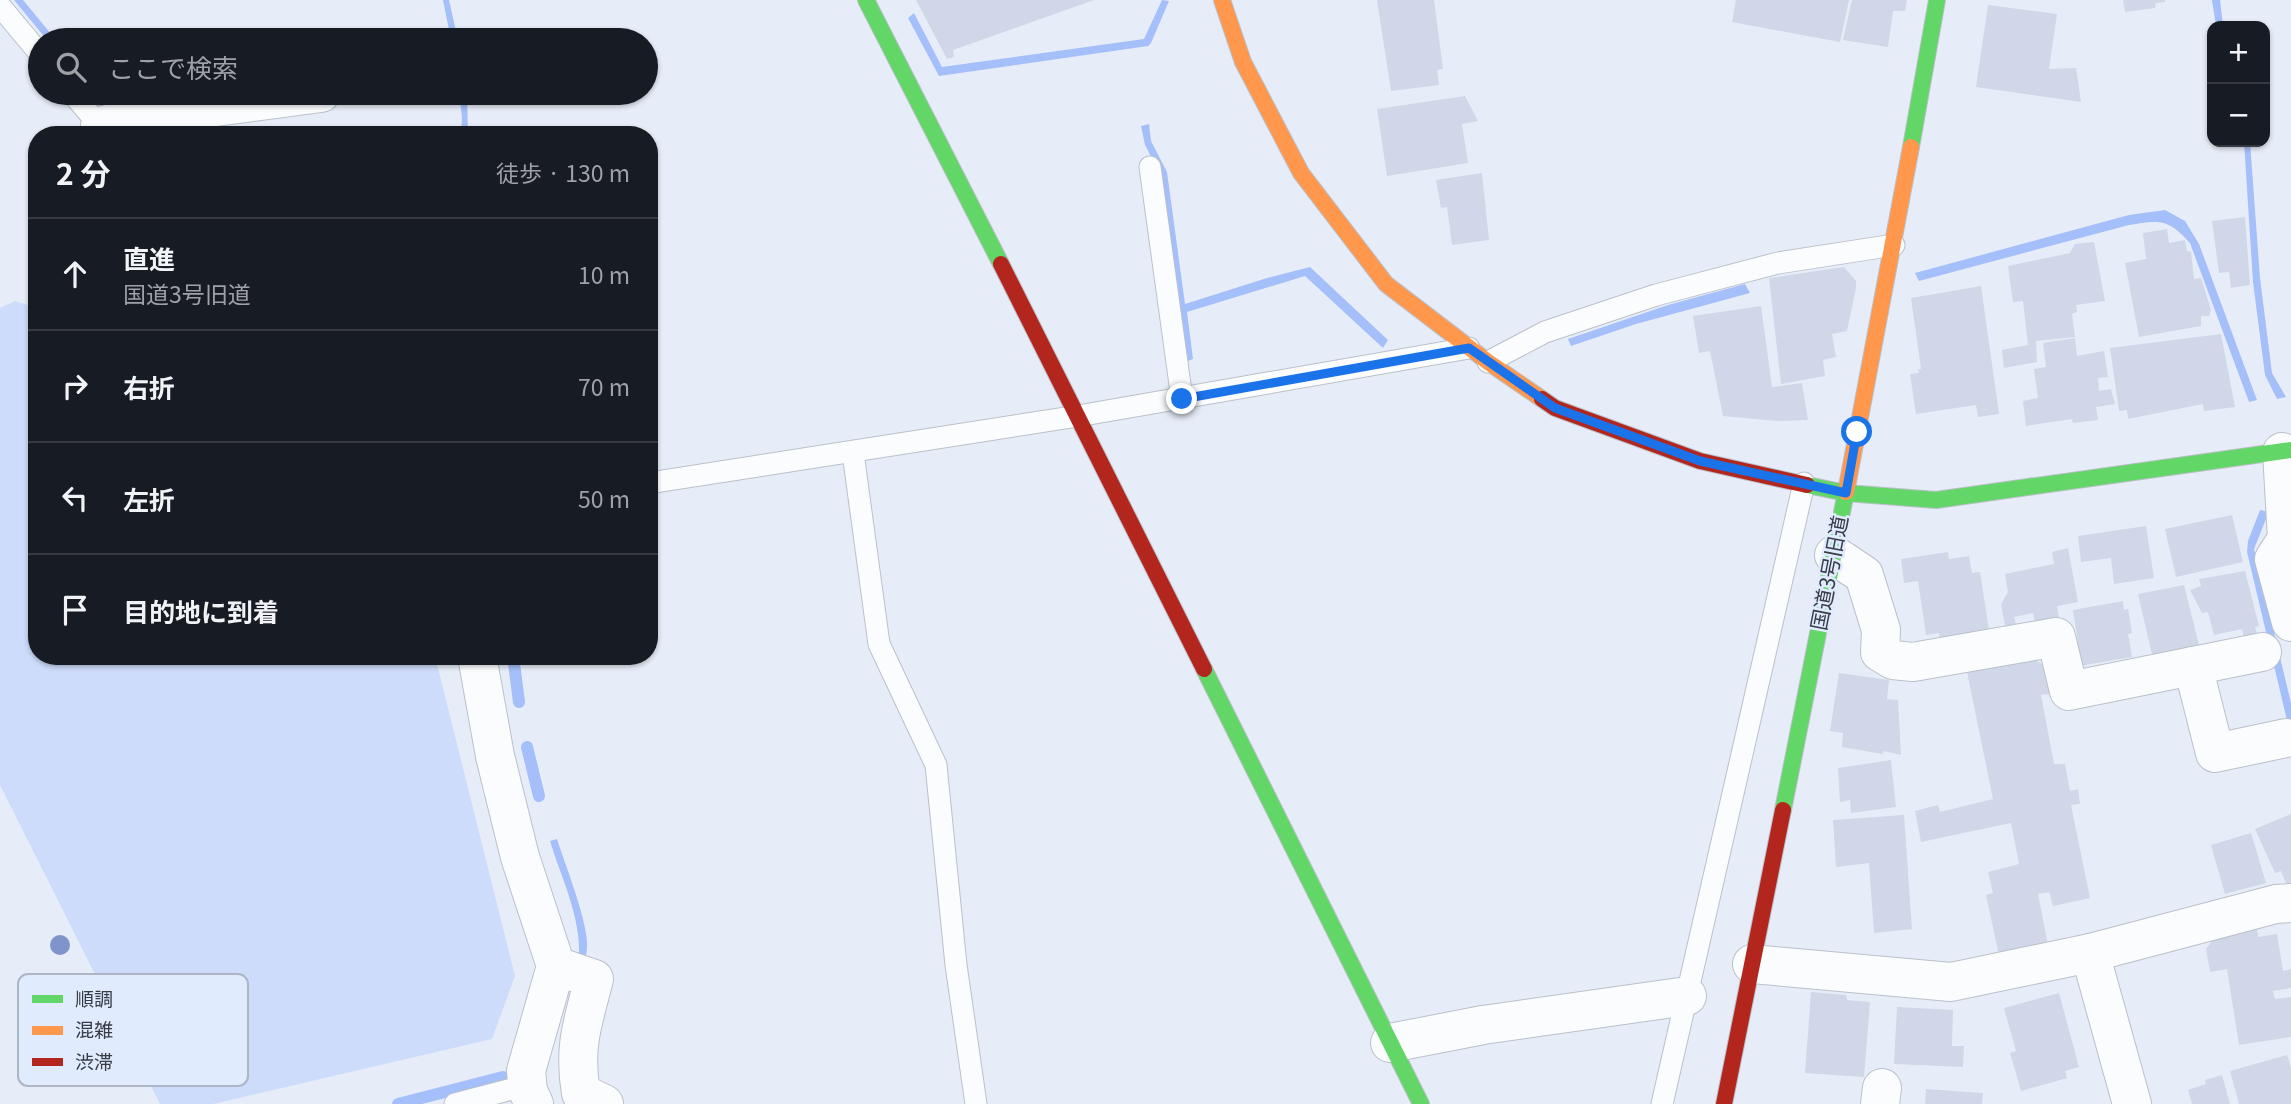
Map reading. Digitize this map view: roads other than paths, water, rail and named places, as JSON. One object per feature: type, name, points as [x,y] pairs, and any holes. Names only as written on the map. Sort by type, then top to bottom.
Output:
[{"type":"street","points":[[866,0],[1079,416],[1421,1104]]},
{"type":"street","points":[[1222,0],[1242,62],[1301,173],[1386,284],[1488,362],[1555,408],[1700,461],[1846,493],[1936,500],[2287,451],[2287,539],[2274,559],[2291,622]]},
{"type":"street","name":"国道3号旧道","points":[[1724,1104],[1894,245],[1937,0]]},
{"type":"street","points":[[111,126],[126,119],[231,105]]},
{"type":"street","points":[[1834,555],[1864,575],[1881,630],[1880,652],[1893,660],[1913,662],[2056,637],[2069,691],[2262,652]]},
{"type":"street","points":[[480,665],[495,756],[520,858],[556,966],[526,1071],[531,1094]]},
{"type":"street","points":[[2193,666],[2215,753],[2286,738]]},
{"type":"street","points":[[1752,964],[1951,982],[2090,953],[2276,904],[2291,903]]},
{"type":"street","points":[[2090,953],[2132,1104]]},
{"type":"street","points":[[556,966],[594,979],[577,1046],[577,1072],[581,1093],[604,1104]]},
{"type":"street","points":[[1390,1043],[1483,1025],[1687,996]]},
{"type":"lane","points":[[0,6],[9,28],[28,44]]},
{"type":"lane","points":[[82,105],[100,126]]},
{"type":"lane","points":[[1150,167],[1182,399]]},
{"type":"lane","points":[[1488,362],[1545,332],[1656,295],[1778,262],[1894,245]]},
{"type":"lane","points":[[658,483],[1182,399],[1469,348]]},
{"type":"lane","points":[[853,453],[879,644],[936,765],[956,965],[976,1104]]},
{"type":"lane","points":[[1662,1104],[1804,484]]},
{"type":"lane","points":[[456,1104],[531,1094]]},
{"type":"water","points":[[14,0],[23,0],[46,28],[37,28]]},
{"type":"water","points":[[443,0],[449,0],[455,28],[449,28]]},
{"type":"water","points":[[1162,0],[1169,1],[1148,46],[939,76],[908,18],[914,13],[942,67],[1144,39]]},
{"type":"water","points":[[2212,0],[2220,0],[2222,21],[2215,21]]},
{"type":"water","points":[[460,105],[467,105],[468,126],[462,126]]},
{"type":"water","points":[[1149,124],[1151,141],[1167,172],[1185,304],[1310,267],[1388,340],[1383,348],[1305,276],[1187,312],[1193,359],[1188,361],[1161,176],[1145,145],[1141,126]]},
{"type":"water","points":[[2244,147],[2250,147],[2260,278],[2272,373],[2286,397],[2277,399],[2265,375],[2253,282]]},
{"type":"water","points":[[2165,210],[2185,221],[2199,244],[2257,400],[2249,402],[2190,243],[2169,225],[2148,222],[2129,225],[1919,281],[1915,273],[2129,215]]},
{"type":"water","points":[[1745,284],[1750,293],[1636,324],[1571,346],[1568,339],[1668,305]]},
{"type":"water","points":[[2260,510],[2268,514],[2254,549],[2291,703],[2291,737],[2247,552],[2248,541]]},
{"type":"water","points":[[557,839],[586,932],[586,955],[579,956],[574,912],[550,841]]},
{"type":"waterway","points":[[514,665],[519,702]]},
{"type":"waterway","points":[[527,747],[539,796]]},
{"type":"waterway","points":[[398,1104],[503,1077]]}]
